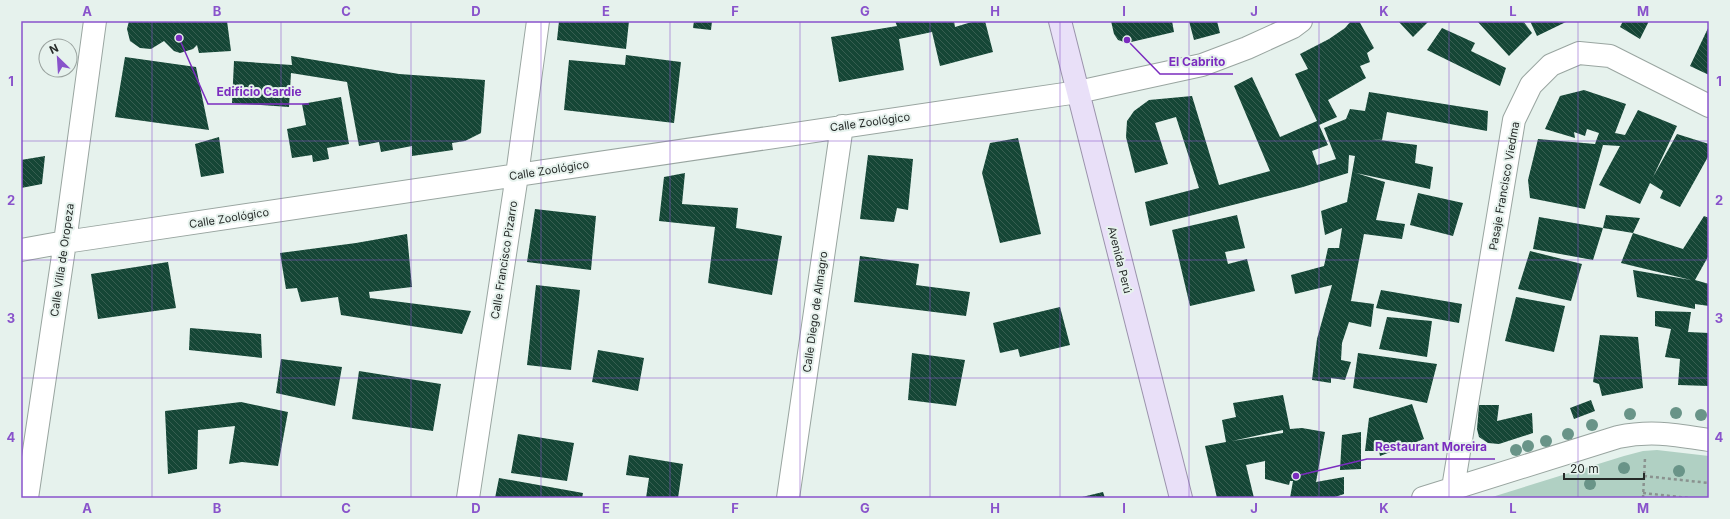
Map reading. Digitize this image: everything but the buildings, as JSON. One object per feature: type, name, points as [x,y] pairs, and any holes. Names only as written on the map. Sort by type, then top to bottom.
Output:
[{"type":"main road","name":"Avenida Perú","points":[[1060,21],[1181,498]]},
{"type":"street","name":"Calle Villa de Oropeza","points":[[27,498],[65,242],[94,21]]},
{"type":"street","name":"Calle Francisco Pizarro","points":[[468,498],[517,175],[538,21]]},
{"type":"street","name":"Calle Zoológico","points":[[21,250],[65,242],[1078,92],[1202,65],[1247,48],[1293,27],[1301,21]]},
{"type":"street","name":"Pasaje Francisco Viedma","points":[[1453,488],[1514,120],[1530,85],[1551,65],[1579,53],[1610,56],[1709,106]]},
{"type":"street","name":"Calle Diego de Almagro","points":[[788,498],[842,126]]},
{"type":"street","points":[[1423,498],[1618,437],[1639,433],[1663,433],[1709,440]]},
{"type":"path","points":[[1643,498],[1645,453]]},
{"type":"path","points":[[1644,476],[1709,483]]},
{"type":"path","points":[[1644,493],[1688,498]]},
{"type":"green space","points":[[1657,450],[1709,456],[1709,498],[1489,498],[1624,456],[1643,451]]},
{"type":"place","name":"Edificio Cardie","points":[[179,38]]},
{"type":"place","name":"El Cabrito","points":[[1127,40]]},
{"type":"place","name":"Restaurant Moreira","points":[[1296,476]]}]
